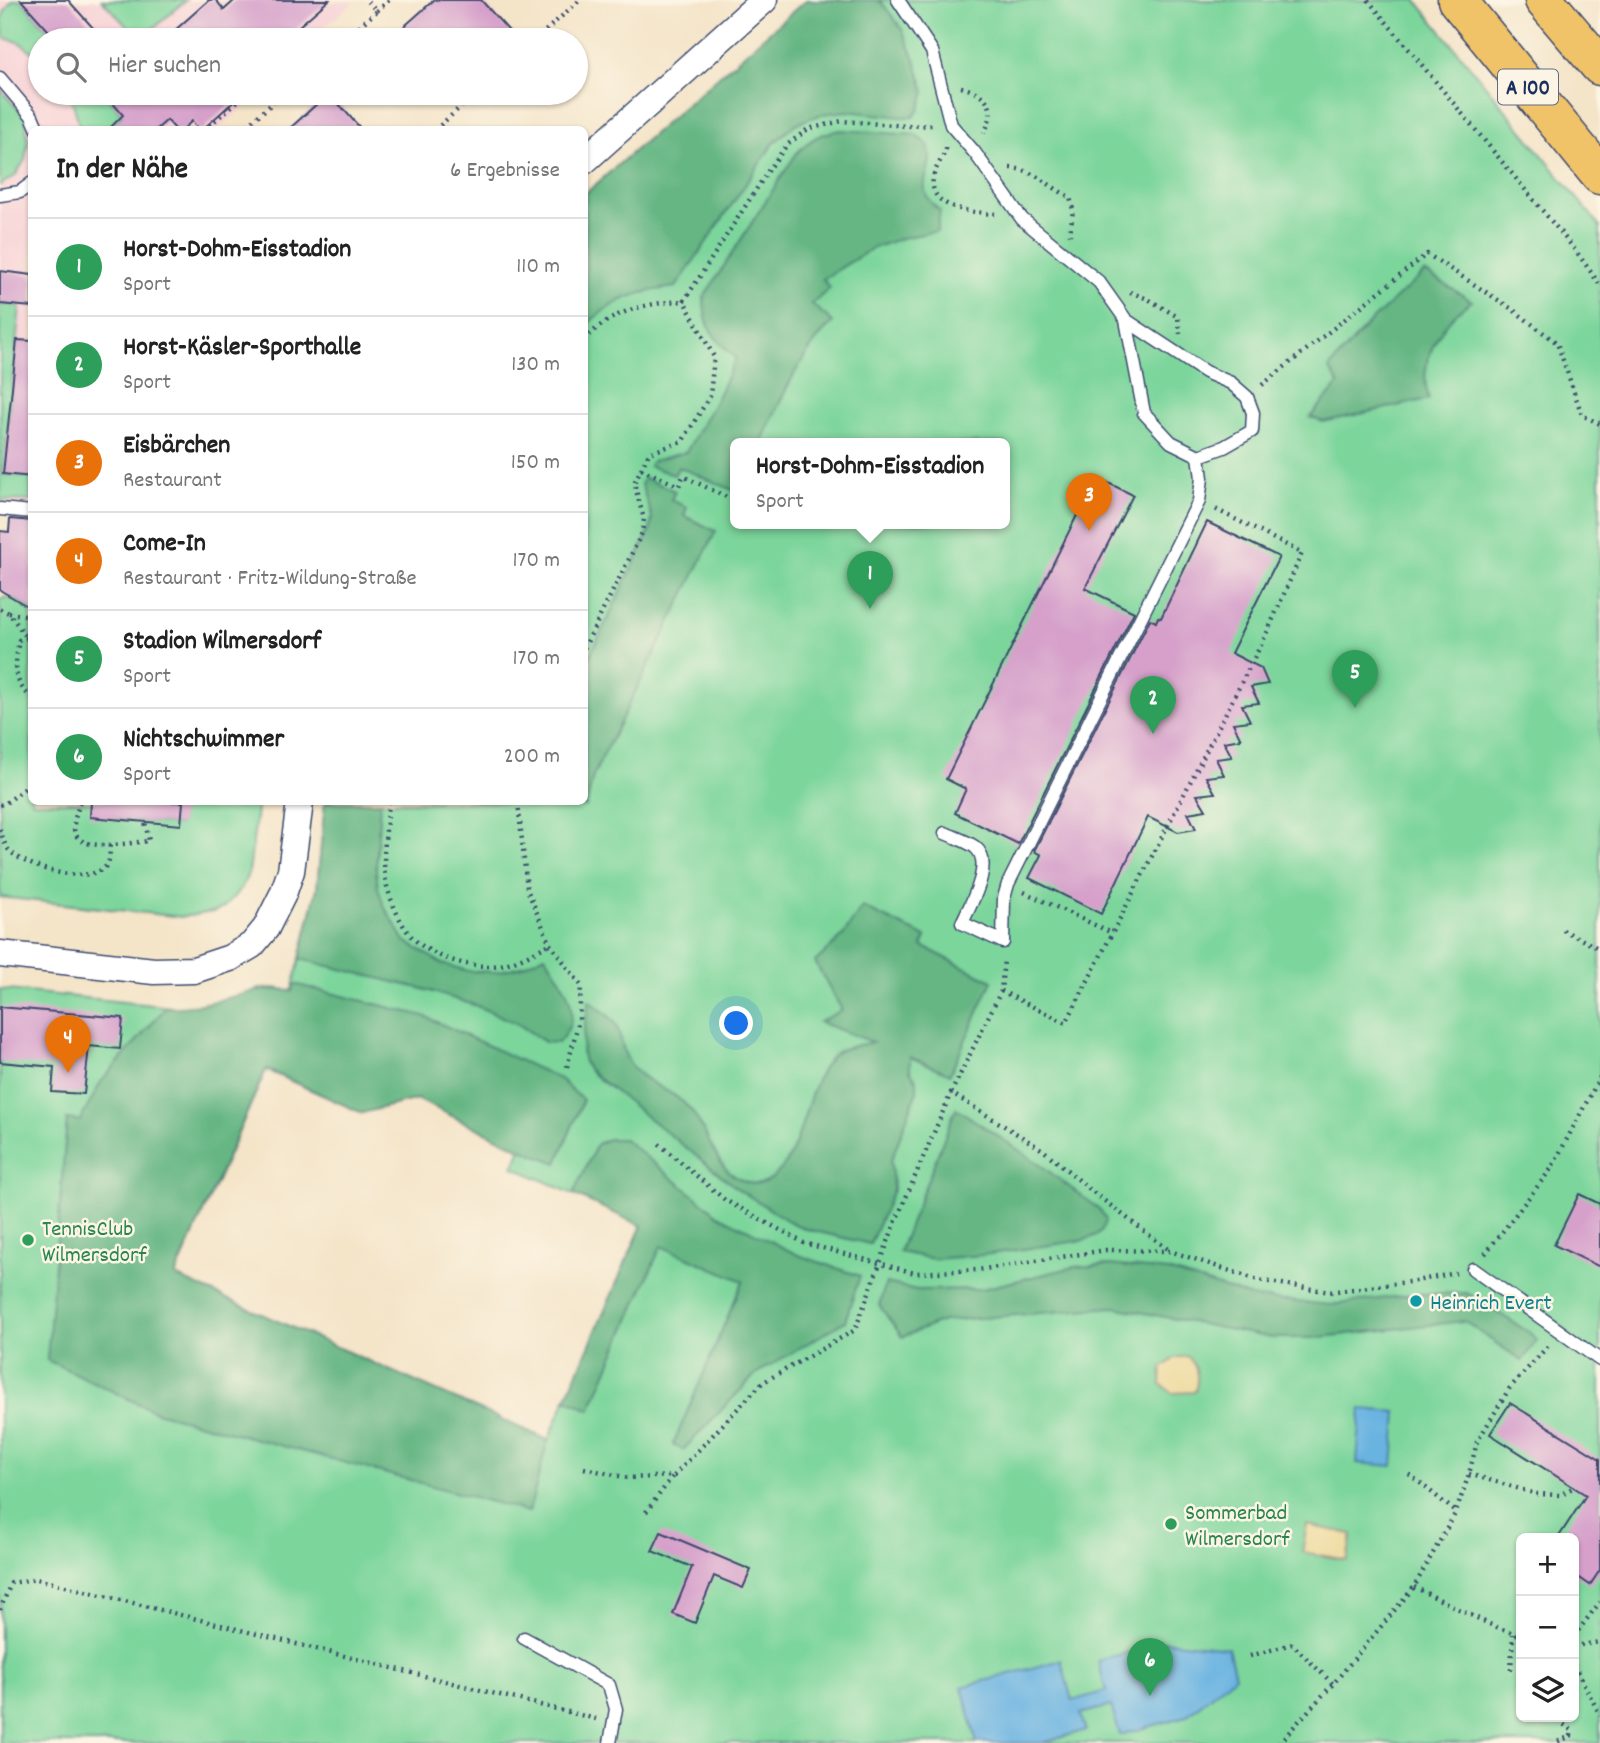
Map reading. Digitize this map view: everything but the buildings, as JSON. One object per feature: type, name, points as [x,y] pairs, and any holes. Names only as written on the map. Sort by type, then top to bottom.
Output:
[{"type":"highway","name":"A 100","points":[[1457,0],[1600,175]]},
{"type":"highway","points":[[1544,0],[1600,66]]},
{"type":"street","points":[[588,157],[752,4]]},
{"type":"street","points":[[0,954],[154,971],[194,970],[230,958],[252,945],[284,894],[291,871],[300,805]]},
{"type":"lane","points":[[898,0],[932,51],[951,125],[1022,219],[1099,282],[1126,320],[1183,359],[1231,383],[1247,397],[1253,413],[1252,431],[1224,447],[1199,456],[1171,442],[1144,413],[1126,320]]},
{"type":"lane","points":[[0,78],[32,116],[36,126]]},
{"type":"lane","points":[[0,195],[20,192],[28,186]]},
{"type":"lane","points":[[945,833],[974,846],[981,853],[983,867],[978,887],[962,923],[1003,942],[1007,884],[1199,501],[1202,478],[1199,456]]},
{"type":"lane","points":[[0,509],[28,512]]},
{"type":"lane","points":[[1473,1269],[1600,1360]]},
{"type":"lane","points":[[524,1638],[609,1685],[616,1709],[610,1743]]},
{"type":"path","points":[[367,0],[377,11]]},
{"type":"path","points":[[357,28],[389,0]]},
{"type":"path","points":[[548,28],[580,0]]},
{"type":"path","points":[[1368,0],[1576,251],[1600,285]]},
{"type":"path","points":[[940,80],[977,92],[986,100],[991,111],[990,121],[978,158],[1003,168],[1034,173],[1070,197],[1073,210],[1068,244],[1070,257]]},
{"type":"path","points":[[209,126],[233,105]]},
{"type":"path","points":[[247,126],[270,105]]},
{"type":"path","points":[[439,126],[463,105]]},
{"type":"path","points":[[684,301],[770,168],[787,145],[808,129],[842,121],[907,126],[951,125],[944,156],[934,174],[932,185],[936,195],[953,207],[1022,219]]},
{"type":"path","points":[[1247,397],[1427,254],[1512,309],[1557,343],[1582,415],[1600,424]]},
{"type":"path","points":[[1099,282],[1148,299],[1178,317],[1183,359]]},
{"type":"path","points":[[588,337],[615,316],[649,303],[684,301]]},
{"type":"path","points":[[588,640],[642,533],[644,519],[634,483],[649,453],[682,442],[710,396],[714,358],[684,301]]},
{"type":"path","points":[[641,469],[679,486],[683,476],[730,499]]},
{"type":"path","points":[[1001,991],[1066,1023],[1266,635],[1302,554],[1199,501]]},
{"type":"path","points":[[0,609],[28,615]]},
{"type":"path","points":[[9,613],[28,637]]},
{"type":"path","points":[[28,638],[19,640],[16,666],[17,682],[28,693]]},
{"type":"path","points":[[0,805],[28,786]]},
{"type":"path","points":[[78,805],[74,829],[79,839],[88,844],[149,841],[145,822]]},
{"type":"path","points":[[389,805],[384,856],[386,881],[393,905],[411,936],[459,963],[483,967],[507,963],[550,944]]},
{"type":"path","points":[[518,805],[527,888],[550,944],[581,985],[579,1020],[567,1067]]},
{"type":"path","points":[[0,829],[9,849],[31,865],[79,876],[96,873],[105,867],[109,861],[110,845]]},
{"type":"path","points":[[1007,884],[1112,933]]},
{"type":"path","points":[[1563,930],[1600,949]]},
{"type":"path","points":[[646,1513],[674,1476],[762,1383],[855,1330],[951,1093],[1001,991],[1003,942]]},
{"type":"path","points":[[659,1144],[725,1200],[804,1243],[915,1273],[978,1270],[1106,1250],[1170,1251],[1258,1280],[1330,1292],[1416,1282],[1473,1269],[1551,1169],[1600,1077]]},
{"type":"path","points":[[951,1093],[1043,1150],[1170,1251]]},
{"type":"path","points":[[1279,1743],[1333,1684],[1414,1587],[1456,1513],[1477,1442],[1509,1389],[1562,1331]]},
{"type":"path","points":[[584,1468],[628,1478],[674,1476]]},
{"type":"path","points":[[1409,1474],[1456,1513]]},
{"type":"path","points":[[1469,1474],[1537,1494],[1560,1495],[1574,1487]]},
{"type":"path","points":[[0,1610],[11,1583],[37,1579],[614,1723]]},
{"type":"path","points":[[1414,1587],[1516,1635]]},
{"type":"path","points":[[1579,1629],[1600,1602]]},
{"type":"path","points":[[1511,1670],[1513,1634]]},
{"type":"path","points":[[1579,1645],[1600,1642]]},
{"type":"path","points":[[1250,1656],[1292,1644],[1333,1684]]},
{"type":"path","points":[[1579,1675],[1600,1714]]},
{"type":"path","points":[[1592,1701],[1600,1702]]},
{"type":"path","points":[[1555,1743],[1571,1736],[1572,1730],[1560,1722]]},
{"type":"shaded area","points":[[0,0],[354,2],[324,28],[28,28],[28,105],[245,105],[221,126],[28,126],[28,512],[0,509]]},
{"type":"green space","points":[[13,0],[21,0],[46,28],[28,28],[28,49],[11,39],[5,39],[2,27],[6,9]]},
{"type":"green space","points":[[102,0],[186,0],[154,28],[129,28]]},
{"type":"green space","points":[[806,0],[1416,0],[1600,226],[1600,1743],[0,1743],[0,989],[182,1008],[230,999],[259,989],[292,991],[317,888],[325,805],[588,805],[588,191]],"holes":[[[266,1070],[362,1113],[417,1099],[521,1149],[513,1167],[642,1225],[548,1440],[175,1276]]]},
{"type":"green space","points":[[806,0],[879,0],[902,29],[925,92],[919,110],[913,117],[846,111],[822,114],[795,124],[773,144],[676,287],[627,298],[588,324],[588,191]]},
{"type":"green space","points":[[0,89],[25,117],[28,142],[25,160],[15,176],[0,185]]},
{"type":"green space","points":[[114,105],[123,115],[111,126],[79,126],[74,106]]},
{"type":"green space","points":[[841,130],[915,135],[928,145],[930,155],[925,187],[931,202],[940,211],[937,231],[902,238],[873,248],[823,279],[830,288],[812,304],[833,322],[800,364],[763,438],[730,438],[730,489],[679,467],[674,475],[649,466],[652,461],[686,452],[736,358],[722,345],[708,325],[704,297],[796,154],[806,144],[827,133]]},
{"type":"green space","points":[[1425,272],[1472,301],[1450,320],[1434,344],[1426,371],[1429,399],[1323,422],[1310,417],[1339,384],[1329,368],[1369,323]]},
{"type":"green space","points":[[0,304],[20,306],[3,474],[28,477],[28,501],[0,500]]},
{"type":"green space","points":[[644,478],[675,491],[671,500],[687,507],[684,516],[716,531],[593,776],[588,798],[588,660],[650,530],[652,517],[641,484]]},
{"type":"green space","points":[[6,597],[28,606],[28,805],[115,805],[114,819],[180,825],[183,805],[258,805],[249,872],[241,889],[224,907],[213,912],[182,917],[0,897],[0,600]]},
{"type":"green space","points":[[325,805],[380,805],[376,870],[378,888],[384,906],[405,941],[443,964],[468,971],[495,972],[522,966],[545,955],[556,971],[569,1000],[571,1019],[565,1035],[558,1043],[545,1042],[518,1024],[477,1006],[427,990],[300,959],[317,888]]},
{"type":"green space","points":[[862,907],[926,937],[922,946],[992,981],[950,1074],[910,1057],[910,1071],[917,1080],[917,1091],[891,1161],[893,1190],[870,1244],[806,1229],[738,1189],[596,1077],[584,1062],[582,1049],[589,1001],[614,1022],[627,1059],[634,1069],[690,1109],[729,1172],[752,1183],[766,1181],[780,1171],[790,1155],[813,1090],[827,1062],[841,1050],[873,1042],[819,1022],[842,1010],[815,962],[842,937]]},
{"type":"green space","points":[[294,984],[424,1016],[560,1079],[583,1100],[557,1163],[521,1149],[417,1099],[362,1113],[266,1069],[175,1276],[548,1440],[529,1512],[156,1412],[47,1360],[67,1119],[80,1121],[101,1082],[166,1007],[198,1005],[260,991],[292,991]]},
{"type":"green space","points":[[956,1108],[1035,1161],[1100,1210],[1106,1219],[1101,1231],[1084,1240],[983,1255],[934,1259],[899,1252]]},
{"type":"green space","points":[[608,1139],[624,1139],[718,1215],[798,1255],[860,1276],[845,1321],[756,1374],[683,1450],[673,1445],[743,1281],[661,1246],[590,1410],[566,1399],[642,1226],[573,1194],[597,1144]]},
{"type":"green space","points":[[1109,1265],[1168,1271],[1255,1298],[1331,1305],[1417,1294],[1467,1293],[1537,1340],[1522,1361],[1464,1321],[1312,1338],[1272,1338],[1114,1307],[943,1321],[902,1337],[879,1305],[886,1283],[917,1290],[982,1289],[1074,1267]]},
{"type":"sand","points":[[1187,1356],[1197,1372],[1195,1392],[1172,1393],[1161,1384],[1162,1368],[1175,1358]]},
{"type":"sand","points":[[1307,1525],[1352,1534],[1347,1560],[1302,1552]]},
{"type":"water","points":[[1361,1409],[1397,1412],[1393,1466],[1357,1463]]},
{"type":"water","points":[[1165,1641],[1228,1648],[1235,1676],[1186,1716],[1120,1735],[1111,1706],[1080,1714],[1086,1730],[1042,1743],[977,1743],[962,1687],[1061,1660],[1072,1701],[1106,1691],[1098,1661]]},
{"type":"place","name":"Eisbärchen","points":[[1089,531]]},
{"type":"place","name":"Horst-Dohm-Eisstadion","points":[[870,609]]},
{"type":"place","name":"Stadion Wilmersdorf","points":[[1355,708]]},
{"type":"place","name":"Horst-Käsler-Sporthalle","points":[[1153,734]]},
{"type":"place","name":"Come-In","points":[[68,1073]]},
{"type":"place","name":"TennisClub Wilmersdorf","points":[[28,1240]]},
{"type":"place","name":"Heinrich Evert","points":[[1416,1301]]},
{"type":"place","name":"Sommerbad Wilmersdorf","points":[[1171,1524]]},
{"type":"place","name":"Nichtschwimmer","points":[[1150,1696]]}]
